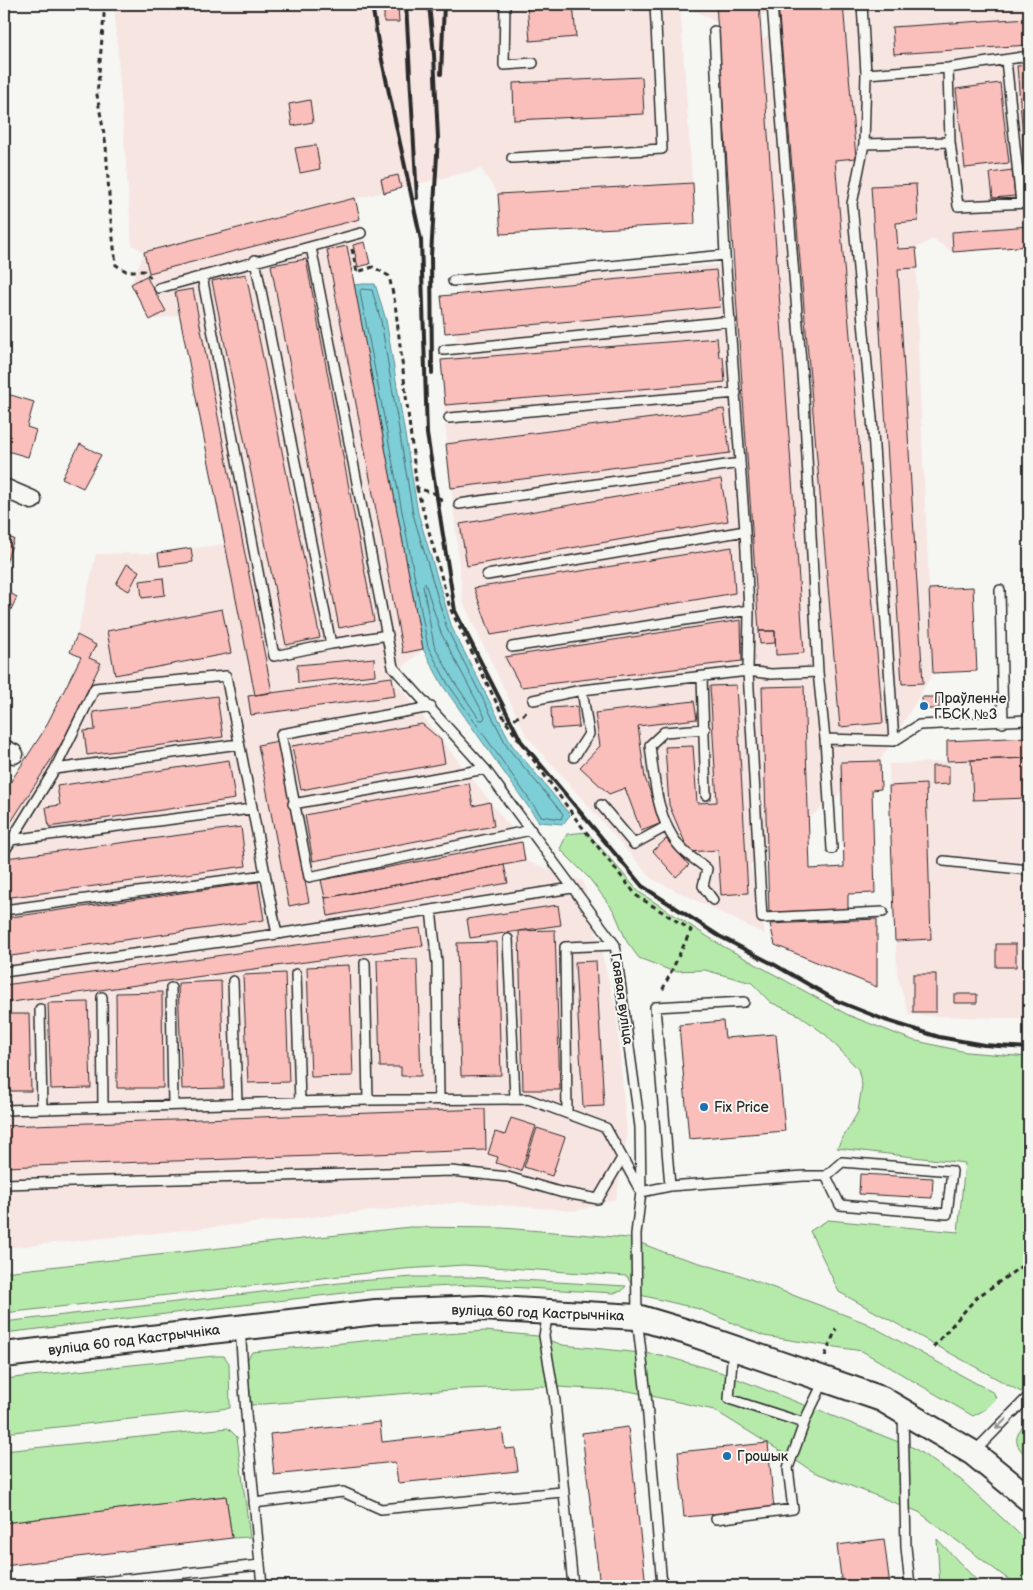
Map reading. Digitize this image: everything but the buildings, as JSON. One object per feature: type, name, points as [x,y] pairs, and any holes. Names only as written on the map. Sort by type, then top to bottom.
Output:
[{"type":"street","points":[[4,488],[32,500]]},
{"type":"street","name":"вуліца 60 год Кастрычніка","points":[[4,1355],[376,1312],[482,1308],[637,1317],[882,1399],[973,1453],[1029,1499]]},
{"type":"lane","points":[[505,4],[504,65],[533,63]]},
{"type":"lane","points":[[512,158],[662,150],[655,4]]},
{"type":"lane","points":[[772,4],[804,399],[818,672],[825,739],[832,849]]},
{"type":"lane","points":[[862,4],[866,74],[864,144],[852,204],[872,418],[894,741]]},
{"type":"lane","points":[[714,31],[725,254],[745,531],[749,610],[748,671],[762,918],[883,912]]},
{"type":"lane","points":[[866,74],[948,68],[1029,56]]},
{"type":"lane","points":[[948,68],[950,142],[958,206],[1025,203],[1006,60]]},
{"type":"lane","points":[[864,144],[950,142]]},
{"type":"lane","points":[[159,288],[254,260],[312,247],[361,233]]},
{"type":"lane","points":[[202,276],[274,656],[388,635],[312,247]]},
{"type":"lane","points":[[453,281],[725,254]]},
{"type":"lane","points":[[254,260],[331,644]]},
{"type":"lane","points":[[444,350],[731,321]]},
{"type":"lane","points":[[449,418],[736,393]]},
{"type":"lane","points":[[459,504],[740,463]]},
{"type":"lane","points":[[487,575],[745,531]]},
{"type":"lane","points":[[1000,590],[1003,723]]},
{"type":"lane","points":[[512,647],[749,610]]},
{"type":"lane","name":"Гаявая вуліца","points":[[388,635],[393,667],[485,769],[615,945],[640,1127],[641,1192],[636,1234],[637,1317],[647,1404],[662,1586]]},
{"type":"lane","points":[[533,700],[582,690],[702,678],[748,671],[771,674],[818,672]]},
{"type":"lane","points":[[4,852],[54,769],[95,688],[226,676],[277,934]]},
{"type":"lane","points":[[702,678],[706,795]]},
{"type":"lane","points":[[574,757],[589,734],[582,690]]},
{"type":"lane","points":[[431,707],[281,734],[293,804],[309,877],[531,830]]},
{"type":"lane","points":[[825,739],[894,741],[919,725],[1003,723],[1029,720]]},
{"type":"lane","points":[[705,728],[664,732],[650,745],[654,781],[667,826],[680,847],[707,869],[703,886],[713,900]]},
{"type":"lane","points":[[54,769],[239,744]]},
{"type":"lane","points":[[293,804],[485,769]]},
{"type":"lane","points":[[601,805],[634,844],[667,826]]},
{"type":"lane","points":[[10,840],[251,809]]},
{"type":"lane","points":[[944,861],[1029,870]]},
{"type":"lane","points":[[4,910],[264,875]]},
{"type":"lane","points":[[4,972],[277,934],[572,888]]},
{"type":"lane","points":[[431,910],[437,963],[439,1098]]},
{"type":"lane","points":[[508,939],[515,1098]]},
{"type":"lane","points":[[567,1113],[565,947],[615,945]]},
{"type":"lane","points":[[365,963],[368,1100]]},
{"type":"lane","points":[[296,974],[300,1102]]},
{"type":"lane","points":[[233,981],[237,1103]]},
{"type":"lane","points":[[171,988],[173,1105]]},
{"type":"lane","points":[[102,997],[103,1107]]},
{"type":"lane","points":[[670,1186],[654,1007],[744,1002]]},
{"type":"lane","points":[[40,1009],[42,1109]]},
{"type":"lane","points":[[4,1110],[439,1098],[528,1099],[606,1128],[641,1192],[670,1186],[826,1176],[842,1162],[952,1171],[947,1214],[840,1205],[826,1176]]},
{"type":"lane","points":[[4,1184],[451,1171],[508,1177],[560,1192],[598,1199],[622,1158]]},
{"type":"lane","points":[[548,1312],[544,1336],[554,1401],[573,1586]]},
{"type":"lane","points":[[240,1327],[262,1586]]},
{"type":"lane","points":[[733,1348],[729,1399],[804,1423]]},
{"type":"lane","points":[[716,1520],[793,1509],[788,1468],[821,1378]]},
{"type":"lane","points":[[973,1453],[1029,1396]]},
{"type":"lane","points":[[903,1412],[906,1547],[910,1586]]},
{"type":"lane","points":[[254,1503],[343,1492],[381,1509],[562,1492]]},
{"type":"lane","points":[[64,1586],[260,1565]]},
{"type":"path","points":[[105,4],[97,95],[106,145],[110,212],[116,264],[126,272],[144,271],[159,288]]},
{"type":"path","points":[[348,236],[358,272],[373,267],[389,276],[395,303],[417,488],[450,608],[506,722],[579,823],[637,896],[691,930],[654,1007]]},
{"type":"path","points":[[417,488],[436,494],[444,504],[459,504]]},
{"type":"path","points":[[506,722],[524,714]]},
{"type":"path","points":[[933,1347],[976,1298],[1029,1261]]},
{"type":"path","points":[[821,1378],[836,1328]]},
{"type":"shaded area","points":[[114,4],[680,4],[695,224],[501,234],[498,194],[481,169],[355,199],[370,264],[351,269],[423,649],[392,677],[522,842],[526,861],[583,881],[616,1009],[627,1136],[616,1199],[576,1211],[463,1202],[4,1248],[4,792],[43,732],[80,657],[70,652],[77,635],[96,554],[158,553],[225,544],[180,315],[150,320],[131,284],[144,252],[132,245]]},
{"type":"shaded area","points":[[693,4],[1029,4],[1029,246],[953,252],[933,239],[916,248],[918,350],[933,673],[880,761],[750,865],[765,934],[652,879],[526,735],[463,602],[444,414],[465,280],[734,264],[714,77],[803,8],[716,22],[694,10]]},
{"type":"shaded area","points":[[1029,758],[1029,1019],[909,1015],[897,974],[889,764]]},
{"type":"green space","points":[[587,832],[639,892],[719,944],[848,1015],[912,1040],[966,1052],[1029,1057],[1029,1382],[1021,1392],[839,1292],[810,1231],[828,1220],[958,1232],[965,1163],[837,1148],[858,1112],[862,1085],[858,1069],[826,1035],[799,1015],[770,1002],[752,983],[705,970],[672,971],[639,958],[627,942],[614,911],[589,878],[560,849],[567,834]]},
{"type":"green space","points":[[410,1227],[503,1228],[628,1238],[666,1253],[740,1275],[866,1323],[994,1393],[996,1399],[986,1409],[973,1416],[862,1351],[764,1336],[699,1309],[636,1294],[627,1276],[464,1265],[404,1269],[4,1313],[4,1272]]},
{"type":"green space","points":[[414,1277],[468,1277],[626,1286],[622,1291],[614,1293],[473,1285],[370,1290],[4,1333],[4,1322],[357,1281]]},
{"type":"green space","points":[[485,1331],[537,1336],[563,1345],[661,1355],[720,1372],[914,1448],[961,1480],[1029,1543],[1029,1586],[1017,1586],[919,1512],[814,1472],[714,1410],[629,1391],[539,1386],[465,1389],[251,1405],[247,1360],[252,1352]]},
{"type":"green space","points":[[224,1356],[229,1363],[230,1408],[4,1433],[4,1379]]},
{"type":"green space","points":[[1029,1420],[1029,1458],[1019,1448],[1017,1439],[1020,1431]]},
{"type":"green space","points":[[228,1428],[237,1437],[250,1537],[232,1538],[226,1496],[4,1523],[4,1451]]},
{"type":"green space","points":[[937,1539],[982,1586],[940,1586]]},
{"type":"water","points":[[375,284],[386,320],[418,513],[452,628],[512,745],[570,815],[563,824],[539,822],[443,686],[423,649],[354,285]]},
{"type":"railway","points":[[372,4],[378,42],[421,240],[427,434],[455,611],[521,741],[642,886],[719,936],[775,965],[837,1001],[885,1020],[939,1037],[984,1045],[1029,1048]]},
{"type":"railway","points":[[406,4],[417,198]]},
{"type":"railway","points":[[429,4],[434,55],[438,138],[431,256],[432,373]]},
{"type":"railway","points":[[441,74],[444,4]]},
{"type":"place","name":"Праўленне ГБСК №3","points":[[924,706]]},
{"type":"place","name":"Fix Price","points":[[704,1107]]},
{"type":"place","name":"Грошык","points":[[727,1456]]}]
